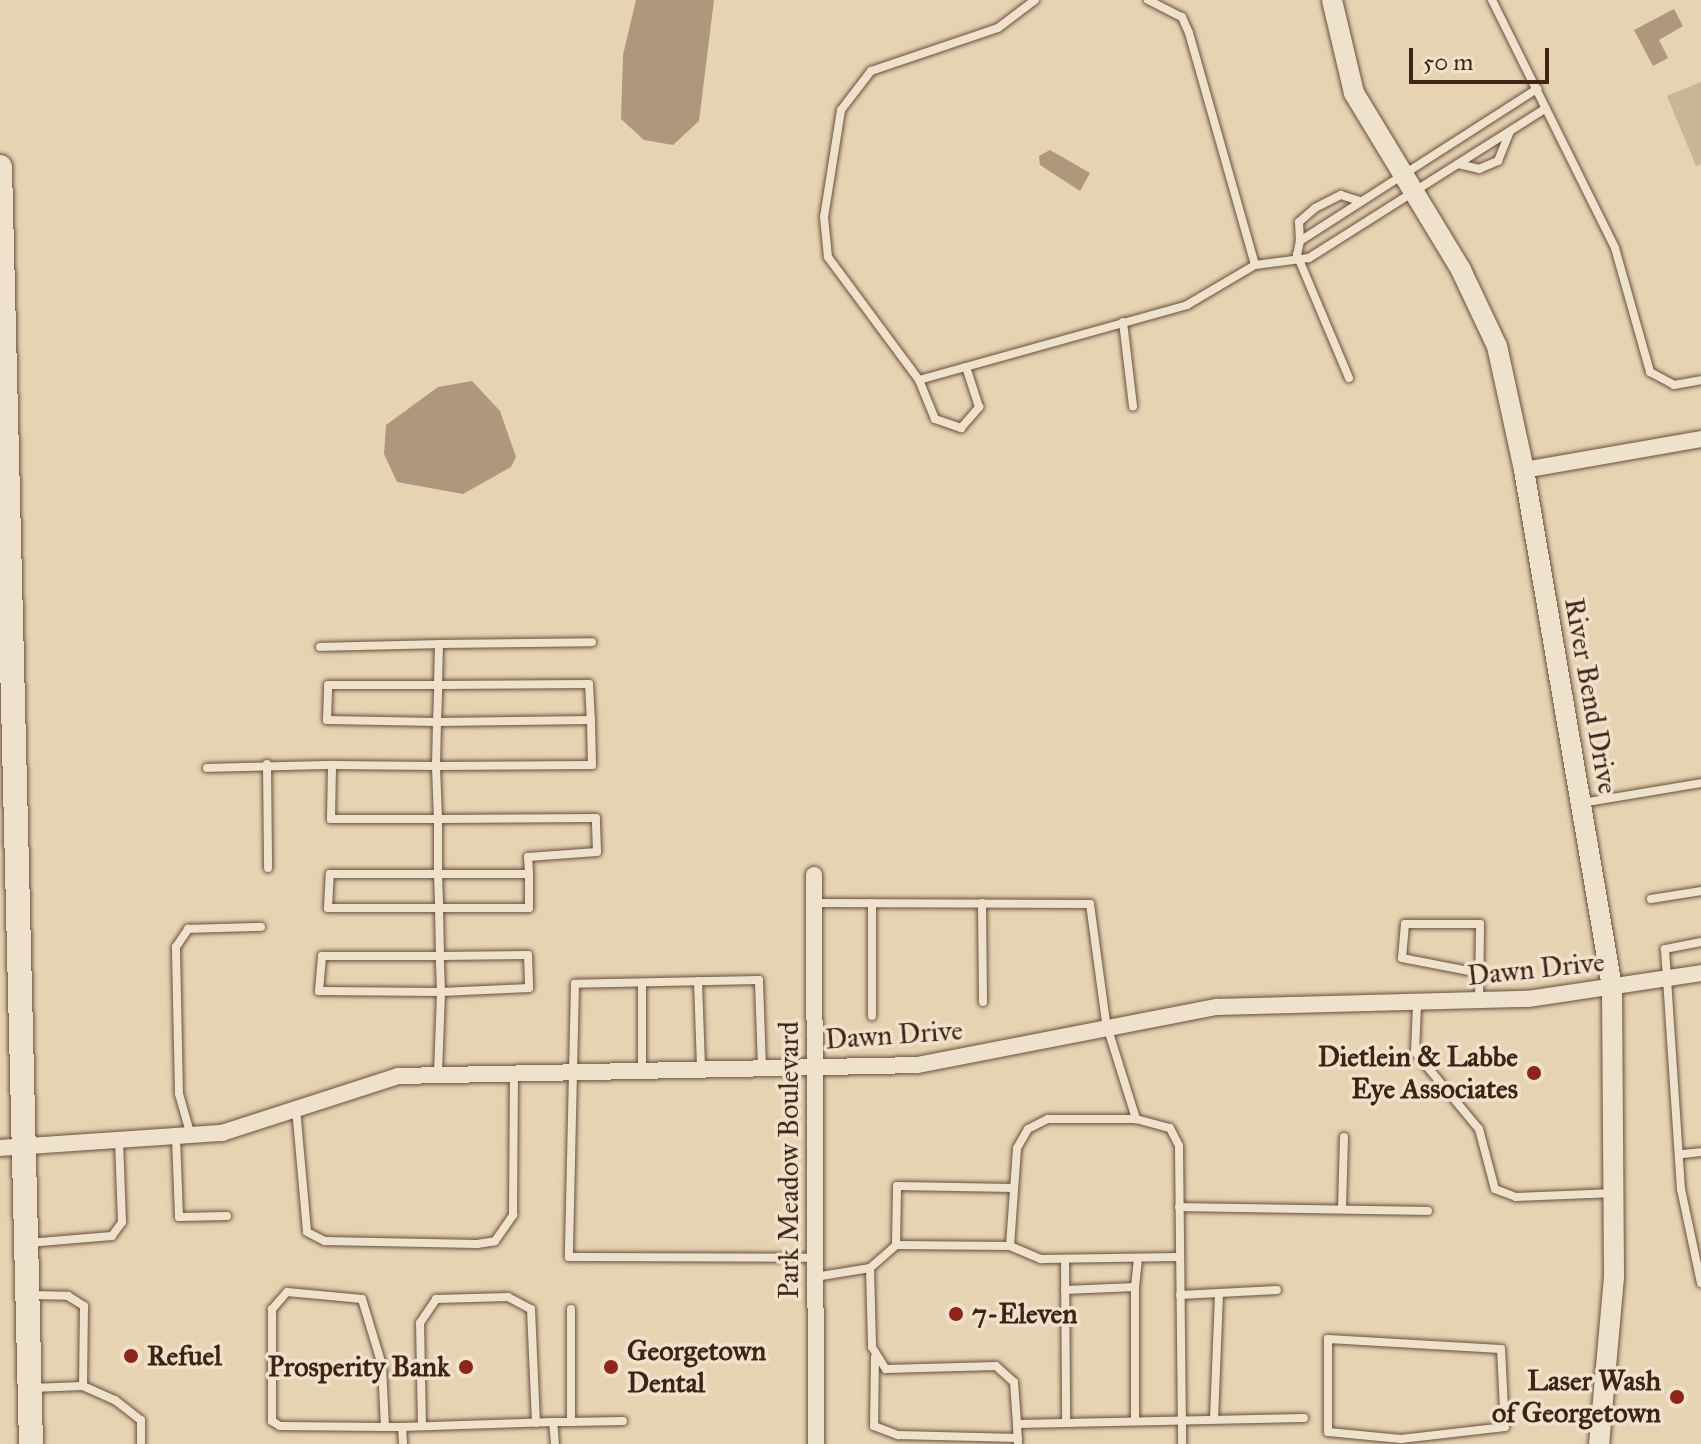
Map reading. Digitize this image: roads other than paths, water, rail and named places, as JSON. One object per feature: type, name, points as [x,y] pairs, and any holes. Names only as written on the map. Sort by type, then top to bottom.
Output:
[{"type":"main road","points":[[0,167],[12,1148],[27,1243],[31,1444]]},
{"type":"street","name":"River Bend Drive","points":[[1332,0],[1354,93],[1497,346],[1524,470],[1612,987],[1615,1193],[1599,1444]]},
{"type":"street","points":[[1524,470],[1701,439]]},
{"type":"street","name":"Park Meadow Boulevard","points":[[814,875],[816,1444]]},
{"type":"street","name":"Dawn Drive","points":[[12,1148],[184,1138],[398,1076],[514,1071],[814,1067],[970,1057],[1106,1023],[1216,1007],[1479,1002],[1701,973]]},
{"type":"lane","points":[[966,367],[979,407],[961,428],[935,419],[919,380],[828,257],[824,217],[841,110],[871,71],[998,28],[1035,0]]},
{"type":"lane","points":[[1148,0],[1182,17],[1255,265]]},
{"type":"lane","points":[[1492,0],[1615,248],[1650,372],[1674,385],[1701,380]]},
{"type":"lane","points":[[1300,241],[1537,89]]},
{"type":"lane","points":[[919,380],[1187,305],[1255,265],[1297,255],[1309,258],[1546,108]]},
{"type":"lane","points":[[1458,164],[1479,169],[1498,161],[1510,131]]},
{"type":"lane","points":[[1349,378],[1297,255],[1299,222],[1315,208],[1341,195],[1359,201]]},
{"type":"lane","points":[[1123,322],[1133,406]]},
{"type":"lane","points":[[320,647],[592,642]]},
{"type":"lane","points":[[438,1074],[441,992],[436,766],[439,644]]},
{"type":"lane","points":[[207,768],[267,764],[592,765],[591,720],[589,684],[328,685],[327,720],[591,720]]},
{"type":"lane","points":[[267,764],[268,868]]},
{"type":"lane","points":[[332,765],[331,819],[596,818],[597,852],[528,857],[529,874],[529,908],[328,908],[330,874],[529,874]]},
{"type":"lane","points":[[1581,803],[1701,783]]},
{"type":"lane","points":[[1651,899],[1701,891]]},
{"type":"lane","points":[[814,903],[1090,904],[1106,1023],[1136,1119]]},
{"type":"lane","points":[[872,903],[872,1016]]},
{"type":"lane","points":[[982,903],[983,1002]]},
{"type":"lane","points":[[1479,973],[1402,958],[1405,924],[1480,924],[1479,1002]]},
{"type":"lane","points":[[227,1216],[179,1217],[184,1138],[179,1094],[176,947],[188,929],[261,927]]},
{"type":"lane","points":[[1701,942],[1665,949],[1671,978],[1683,1154],[1681,1189],[1701,1283]]},
{"type":"lane","points":[[528,955],[529,988],[441,992],[319,991],[322,956],[528,955]]},
{"type":"lane","points":[[762,1068],[759,980],[575,984],[577,1071],[569,1088],[569,1257],[815,1258]]},
{"type":"lane","points":[[698,981],[701,1069]]},
{"type":"lane","points":[[642,983],[642,1070]]},
{"type":"lane","points":[[1417,1005],[1415,1052],[1479,1129],[1495,1189],[1516,1197],[1615,1193]]},
{"type":"lane","points":[[296,1107],[307,1232],[325,1241],[477,1244],[495,1241],[513,1215],[514,1071]]},
{"type":"lane","points":[[1010,1246],[1017,1148],[1039,1121],[1136,1119],[1176,1134],[1182,1444]]},
{"type":"lane","points":[[1342,1209],[1344,1137]]},
{"type":"lane","points":[[27,1243],[112,1236],[122,1222],[119,1142]]},
{"type":"lane","points":[[1683,1154],[1701,1152]]},
{"type":"lane","points":[[896,1245],[897,1186],[1014,1188]]},
{"type":"lane","points":[[1179,1207],[1428,1211]]},
{"type":"lane","points":[[815,1277],[870,1268],[896,1245],[1010,1246],[1028,1257],[1065,1259],[1179,1257]]},
{"type":"lane","points":[[1135,1421],[1135,1287],[1138,1258]]},
{"type":"lane","points":[[1065,1259],[1066,1422]]},
{"type":"lane","points":[[870,1268],[875,1357],[874,1426],[898,1435],[1018,1441],[1014,1382],[996,1366],[890,1372],[875,1357]]},
{"type":"lane","points":[[1065,1290],[1135,1287]]},
{"type":"lane","points":[[1180,1295],[1277,1290]]},
{"type":"lane","points":[[385,1427],[382,1365],[362,1299],[287,1292],[272,1309],[272,1421],[385,1427],[402,1427],[623,1421]]},
{"type":"lane","points":[[1214,1419],[1219,1293]]},
{"type":"lane","points":[[28,1295],[68,1296],[84,1306],[83,1386]]},
{"type":"lane","points":[[422,1426],[420,1323],[436,1299],[508,1297],[531,1309],[536,1423]]},
{"type":"lane","points":[[571,1309],[571,1422]]},
{"type":"lane","points":[[1328,1339],[1501,1349],[1505,1427],[1401,1442],[1328,1432],[1328,1339]]},
{"type":"lane","points":[[30,1388],[83,1386],[134,1409],[141,1444]]},
{"type":"lane","points":[[1017,1424],[1304,1418]]},
{"type":"lane","points":[[553,1422],[555,1444]]},
{"type":"lane","points":[[402,1427],[403,1444]]},
{"type":"place","name":"Dietlein & Labbe Eye Associates","points":[[1534,1073]]},
{"type":"place","name":"7-Eleven","points":[[956,1314]]},
{"type":"place","name":"Refuel","points":[[131,1356]]},
{"type":"place","name":"Prosperity Bank","points":[[466,1367]]},
{"type":"place","name":"Georgetown Dental","points":[[611,1367]]},
{"type":"place","name":"Laser Wash of Georgetown","points":[[1677,1397]]}]
